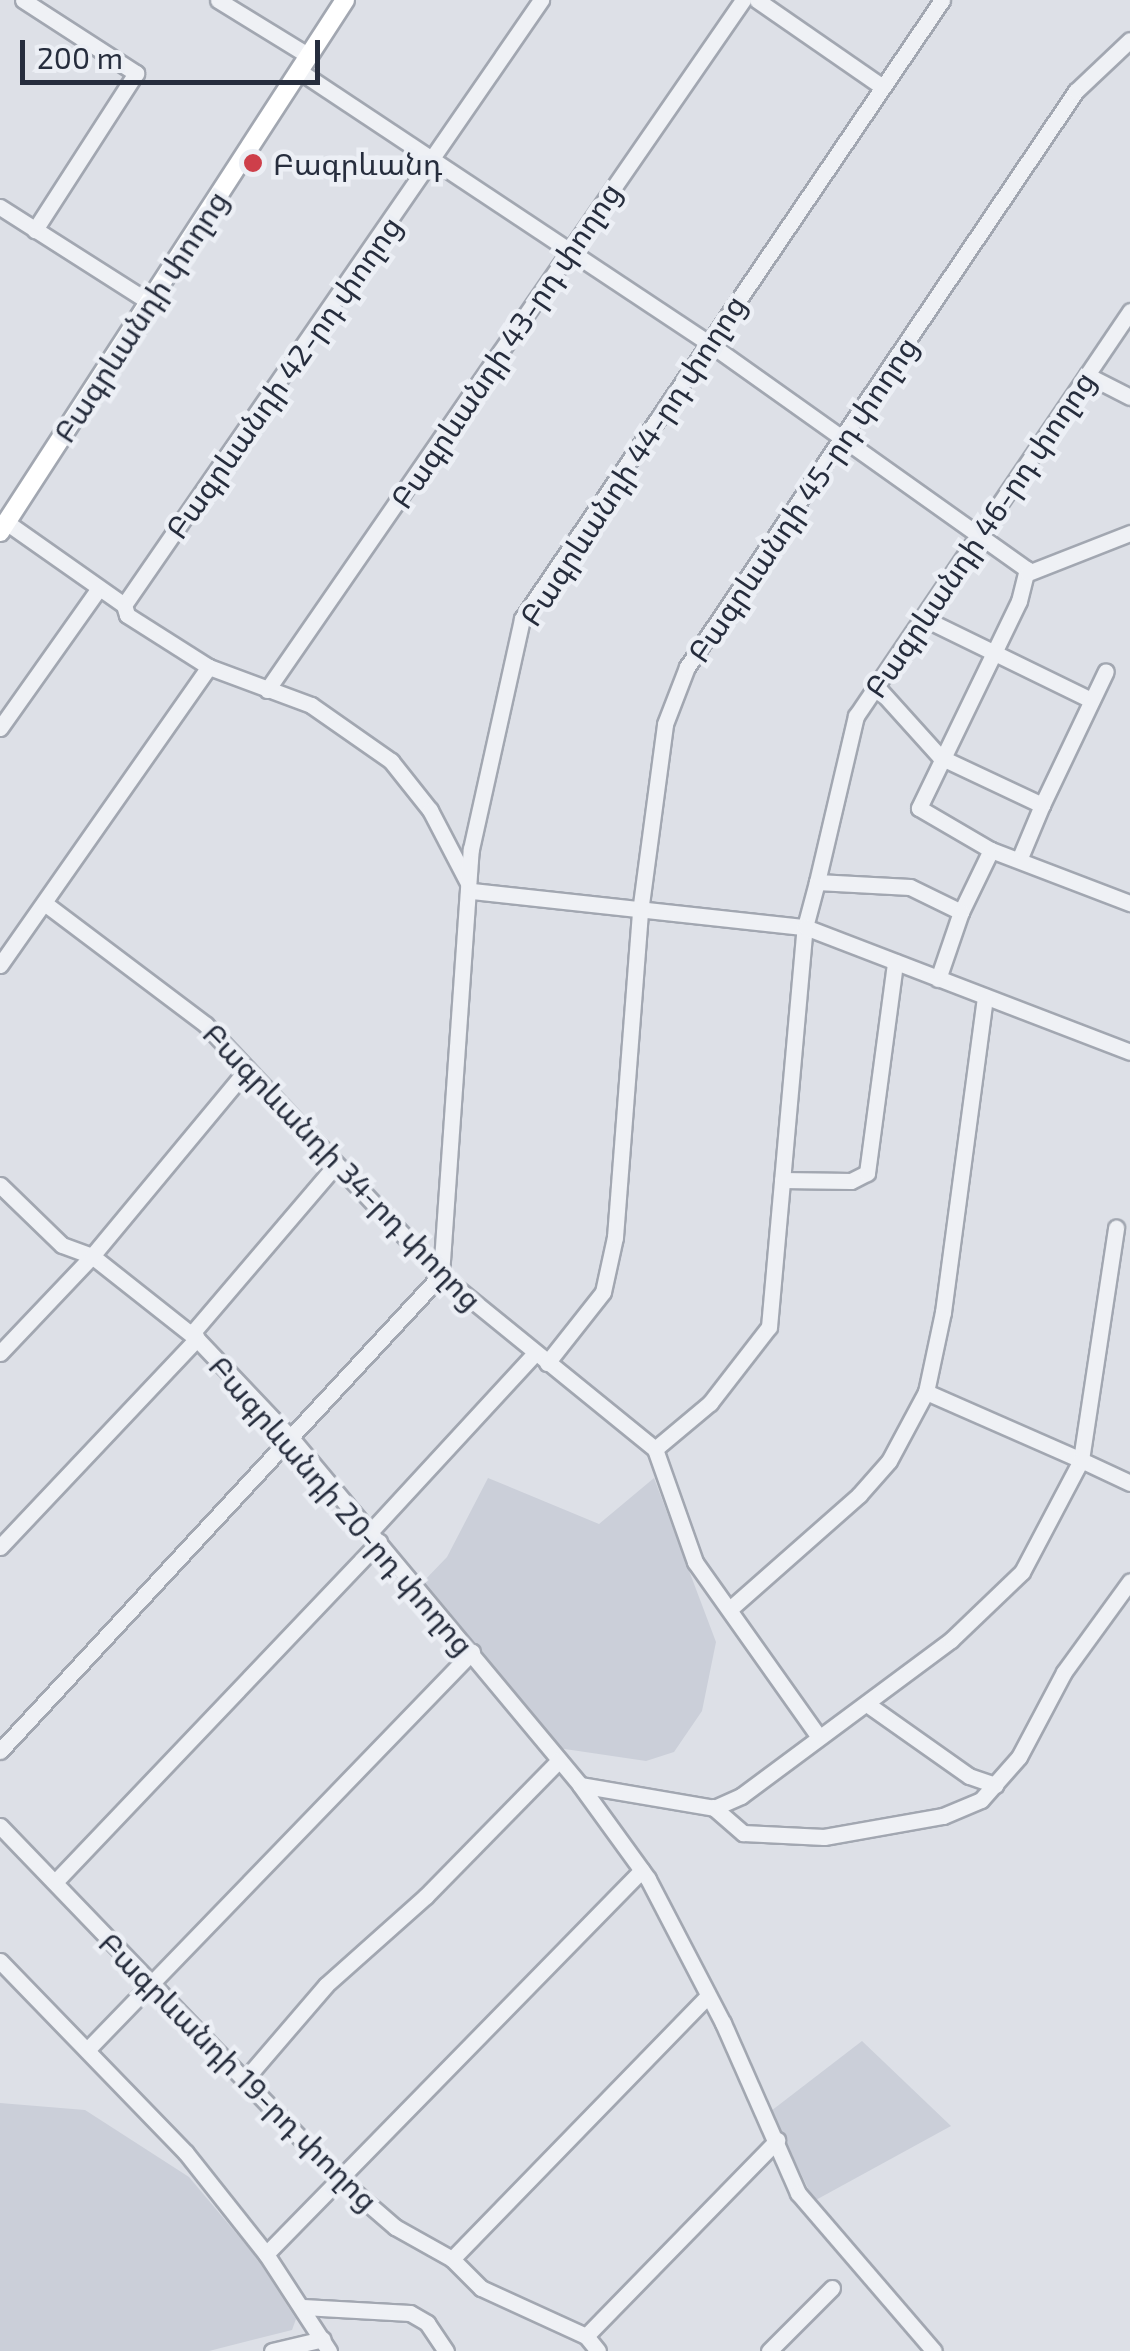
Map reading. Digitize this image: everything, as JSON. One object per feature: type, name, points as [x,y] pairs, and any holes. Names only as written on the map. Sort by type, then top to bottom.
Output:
[{"type":"main road","name":"Բագրևանդի փողոց","points":[[3,527],[344,0]]},
{"type":"street","points":[[23,0],[136,72],[35,230]]},
{"type":"street","points":[[218,0],[433,159],[844,436],[1028,573]]},
{"type":"street","name":"Բագրևանդի 42-րդ փողոց","points":[[124,604],[541,0]]},
{"type":"street","name":"Բագրևանդի 43-րդ փողոց","points":[[266,690],[743,0]]},
{"type":"street","points":[[757,0],[881,86]]},
{"type":"street","name":"Բագրևանդի 44-րդ փողոց","points":[[441,1275],[472,891],[471,849],[522,620],[942,0]]},
{"type":"street","name":"Բագրևանդի 45-րդ փողոց","points":[[55,1882],[603,1292],[615,1238],[640,912],[666,724],[687,667],[1076,91],[1130,40]]},
{"type":"street","points":[[0,207],[149,302]]},
{"type":"street","name":"Բագրևանդի 46-րդ փողոց","points":[[805,928],[856,716],[1130,310]]},
{"type":"street","points":[[1087,376],[1130,396]]},
{"type":"street","points":[[3,527],[124,604],[127,615],[209,666],[311,705],[391,761],[430,810],[472,891],[805,928],[1130,1052]]},
{"type":"street","points":[[1130,534],[1028,573],[919,808],[991,850],[1130,903]]},
{"type":"street","points":[[0,728],[99,588]]},
{"type":"street","points":[[922,618],[991,656],[1091,700]]},
{"type":"street","points":[[0,964],[48,905],[209,666]]},
{"type":"street","points":[[1019,860],[1106,672]]},
{"type":"street","points":[[876,687],[940,757],[1042,805]]},
{"type":"street","points":[[938,978],[961,912],[991,850]]},
{"type":"street","points":[[817,882],[910,887],[961,912]]},
{"type":"street","name":"Բագրևանդի 34-րդ փողոց","points":[[48,905],[160,986],[247,1069],[441,1275],[654,1449]]},
{"type":"street","points":[[805,928],[763,1341],[710,1403],[654,1449],[695,1562],[732,1608],[819,1737]]},
{"type":"street","points":[[782,1180],[851,1181],[867,1173],[895,962]]},
{"type":"street","points":[[732,1608],[859,1495],[889,1460],[926,1392],[943,1312],[985,996]]},
{"type":"street","points":[[0,1353],[92,1256],[247,1069]]},
{"type":"street","points":[[0,1547],[196,1340],[194,1331],[336,1165]]},
{"type":"street","name":"Բագրևանդի 20-րդ փողոց","points":[[0,1185],[62,1245],[92,1256],[196,1340],[292,1440],[580,1785],[642,1870],[708,1996],[810,2209],[934,2351]]},
{"type":"street","points":[[580,1785],[713,1807],[741,1796],[951,1640],[1022,1572],[1082,1460],[1116,1228]]},
{"type":"street","points":[[0,1751],[441,1275]]},
{"type":"street","points":[[926,1392],[1130,1483]]},
{"type":"street","points":[[713,1807],[743,1834],[824,1837],[943,1816],[981,1800],[1019,1757],[1064,1672],[1130,1580]]},
{"type":"street","points":[[88,2050],[472,1652]]},
{"type":"street","points":[[867,1704],[969,1776],[994,1784]]},
{"type":"street","points":[[247,2077],[326,1985],[426,1896],[559,1760]]},
{"type":"street","name":"Բագրևանդի 19-րդ փողոց","points":[[0,1826],[150,1984],[247,2077],[343,2182],[395,2228],[452,2259],[481,2288],[586,2336],[598,2351]]},
{"type":"street","points":[[266,2254],[343,2182],[642,1870]]},
{"type":"street","points":[[0,1960],[186,2153],[266,2254],[326,2345],[272,2351]]},
{"type":"street","points":[[452,2259],[708,1996]]},
{"type":"street","points":[[586,2336],[777,2140]]},
{"type":"street","points":[[770,2351],[832,2288]]},
{"type":"street","points":[[303,2307],[410,2313],[427,2323],[446,2351]]},
{"type":"shaded area","points":[[488,1478],[599,1524],[654,1478],[716,1642],[702,1711],[674,1752],[646,1761],[558,1748],[422,1583],[447,1557]]},
{"type":"shaded area","points":[[862,2041],[951,2126],[814,2201],[771,2111]]},
{"type":"shaded area","points":[[0,2103],[85,2110],[189,2177],[257,2258],[296,2319],[292,2330],[209,2351],[0,2351]]},
{"type":"place","name":"Բագրևանդ","points":[[253,163]]}]
